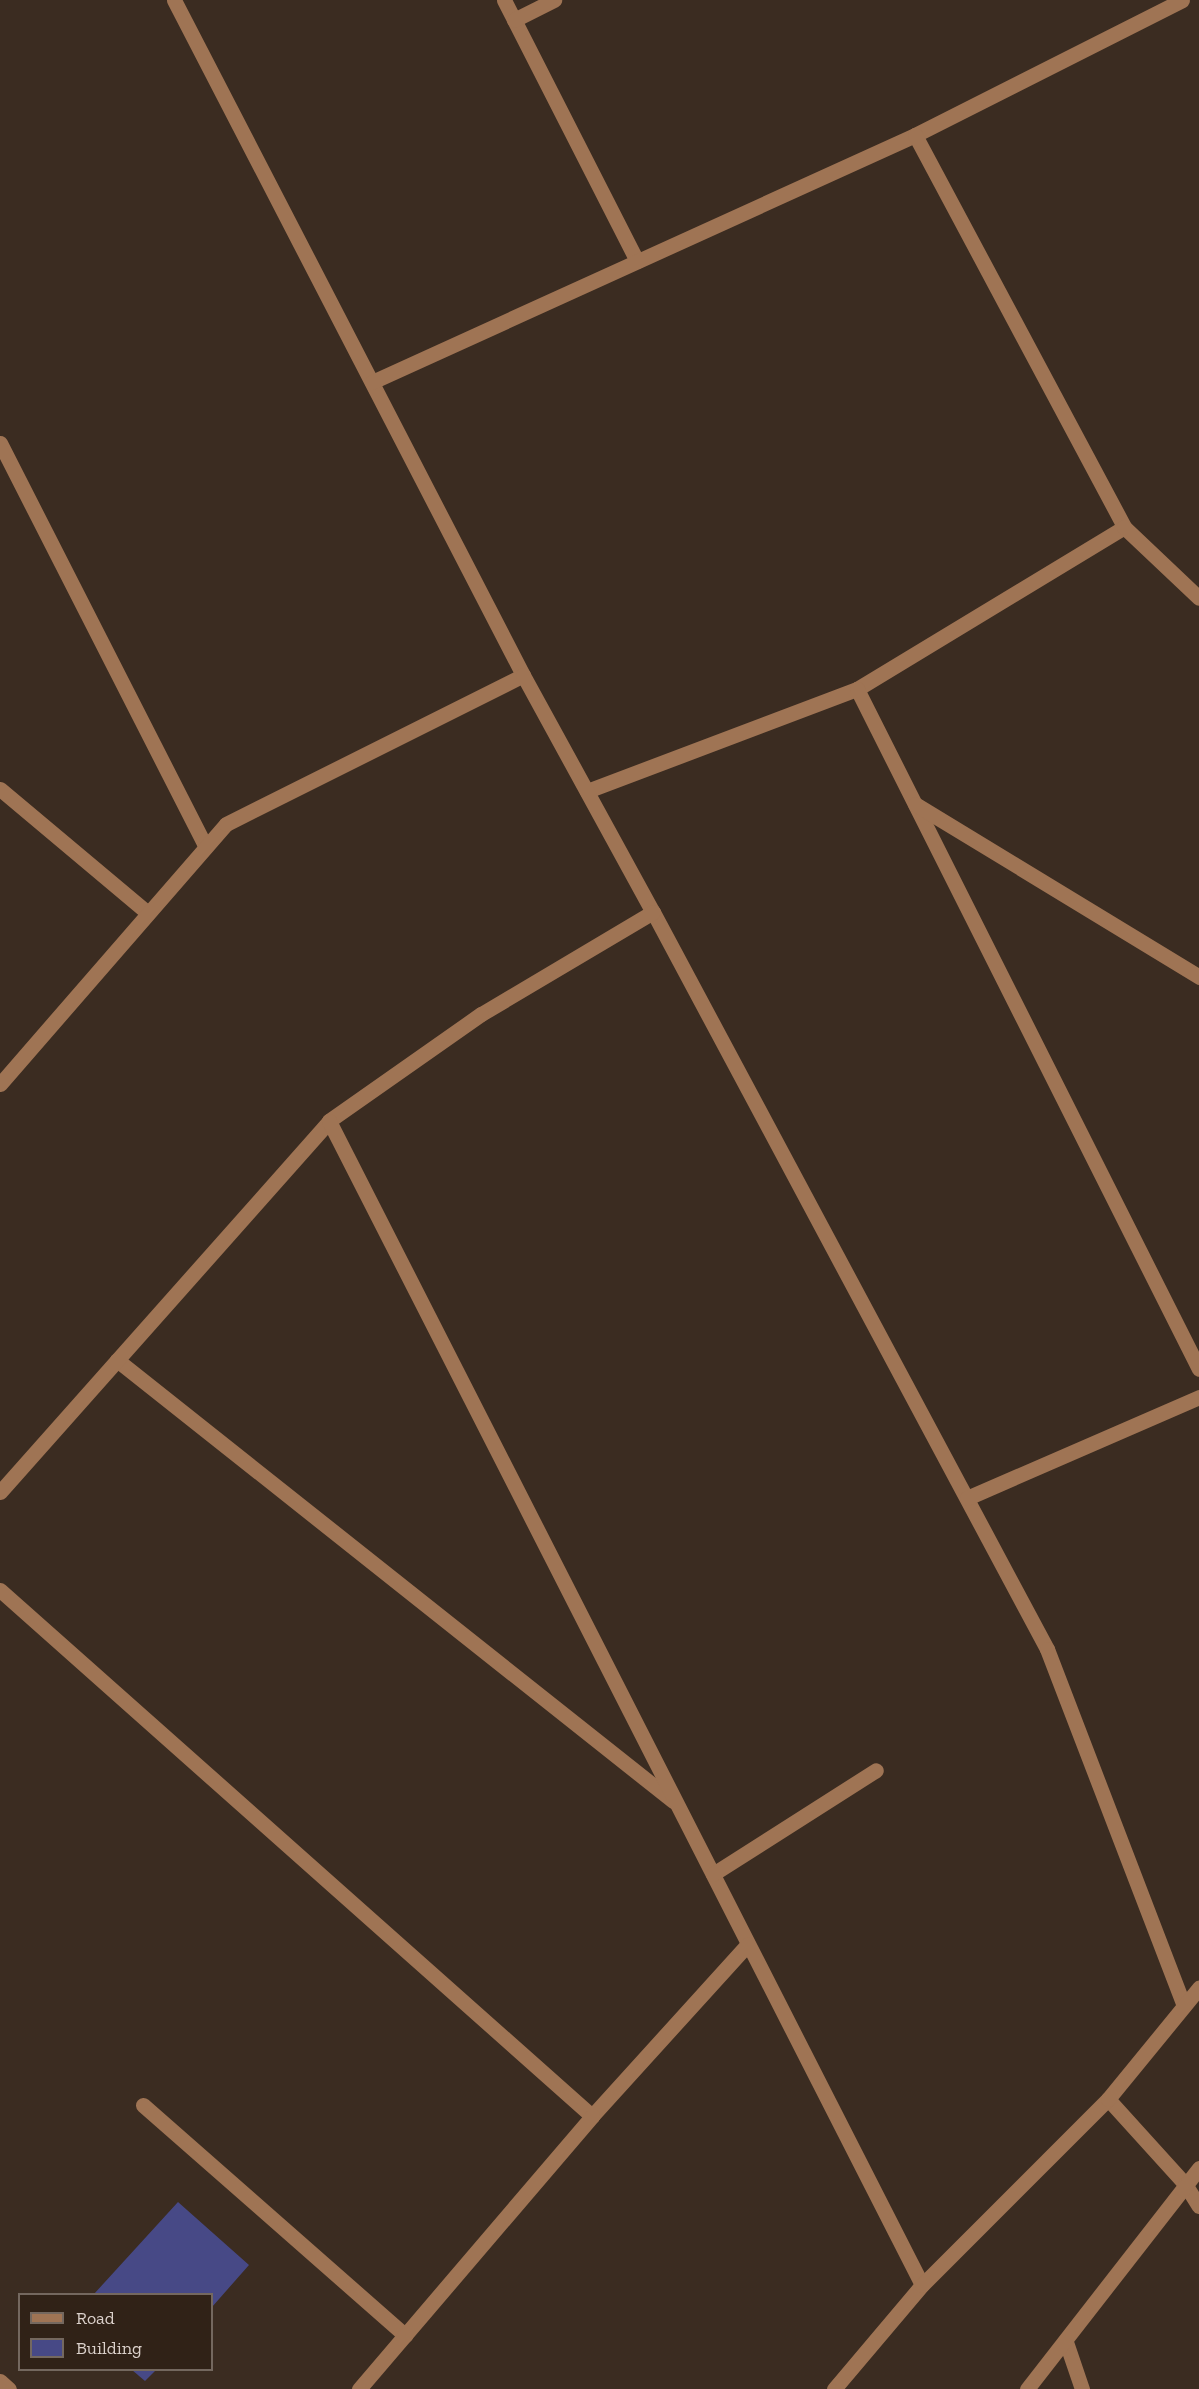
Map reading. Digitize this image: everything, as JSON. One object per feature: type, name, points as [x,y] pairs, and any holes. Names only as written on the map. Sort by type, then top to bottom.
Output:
[{"type":"street","points":[[174,0],[523,675],[653,912],[1047,1649],[1184,2006]]},
{"type":"street","points":[[504,0],[637,261]]},
{"type":"street","points":[[514,20],[554,0]]},
{"type":"street","points":[[372,382],[915,135],[1182,0]]},
{"type":"street","points":[[915,135],[1124,527],[1199,598]]},
{"type":"street","points":[[0,443],[206,847]]},
{"type":"street","points":[[587,791],[857,689],[1124,527]]},
{"type":"street","points":[[0,1084],[226,824],[523,675]]},
{"type":"street","points":[[857,689],[1199,1369]]},
{"type":"street","points":[[0,789],[148,913]]},
{"type":"street","points":[[915,804],[1199,977]]},
{"type":"street","points":[[0,1492],[329,1121],[481,1014],[653,912]]},
{"type":"street","points":[[329,1121],[922,2285]]},
{"type":"street","points":[[117,1360],[678,1804]]},
{"type":"street","points":[[967,1498],[1199,1397]]},
{"type":"street","points":[[0,1590],[592,2116]]},
{"type":"street","points":[[714,1874],[876,1770]]},
{"type":"street","points":[[359,2389],[592,2116],[748,1944]]},
{"type":"street","points":[[834,2389],[922,2285],[1108,2100],[1199,1988]]},
{"type":"street","points":[[1108,2100],[1185,2184],[1199,2206]]},
{"type":"street","points":[[143,2105],[405,2335]]},
{"type":"street","points":[[1027,2389],[1066,2342],[1199,2168]]},
{"type":"street","points":[[1066,2342],[1082,2389]]},
{"type":"street","points":[[0,2381],[9,2389]]},
{"type":"building","points":[[178,2202],[249,2265],[213,2306],[213,2293],[95,2293]]},
{"type":"building","points":[[133,2371],[155,2371],[145,2381]]}]
